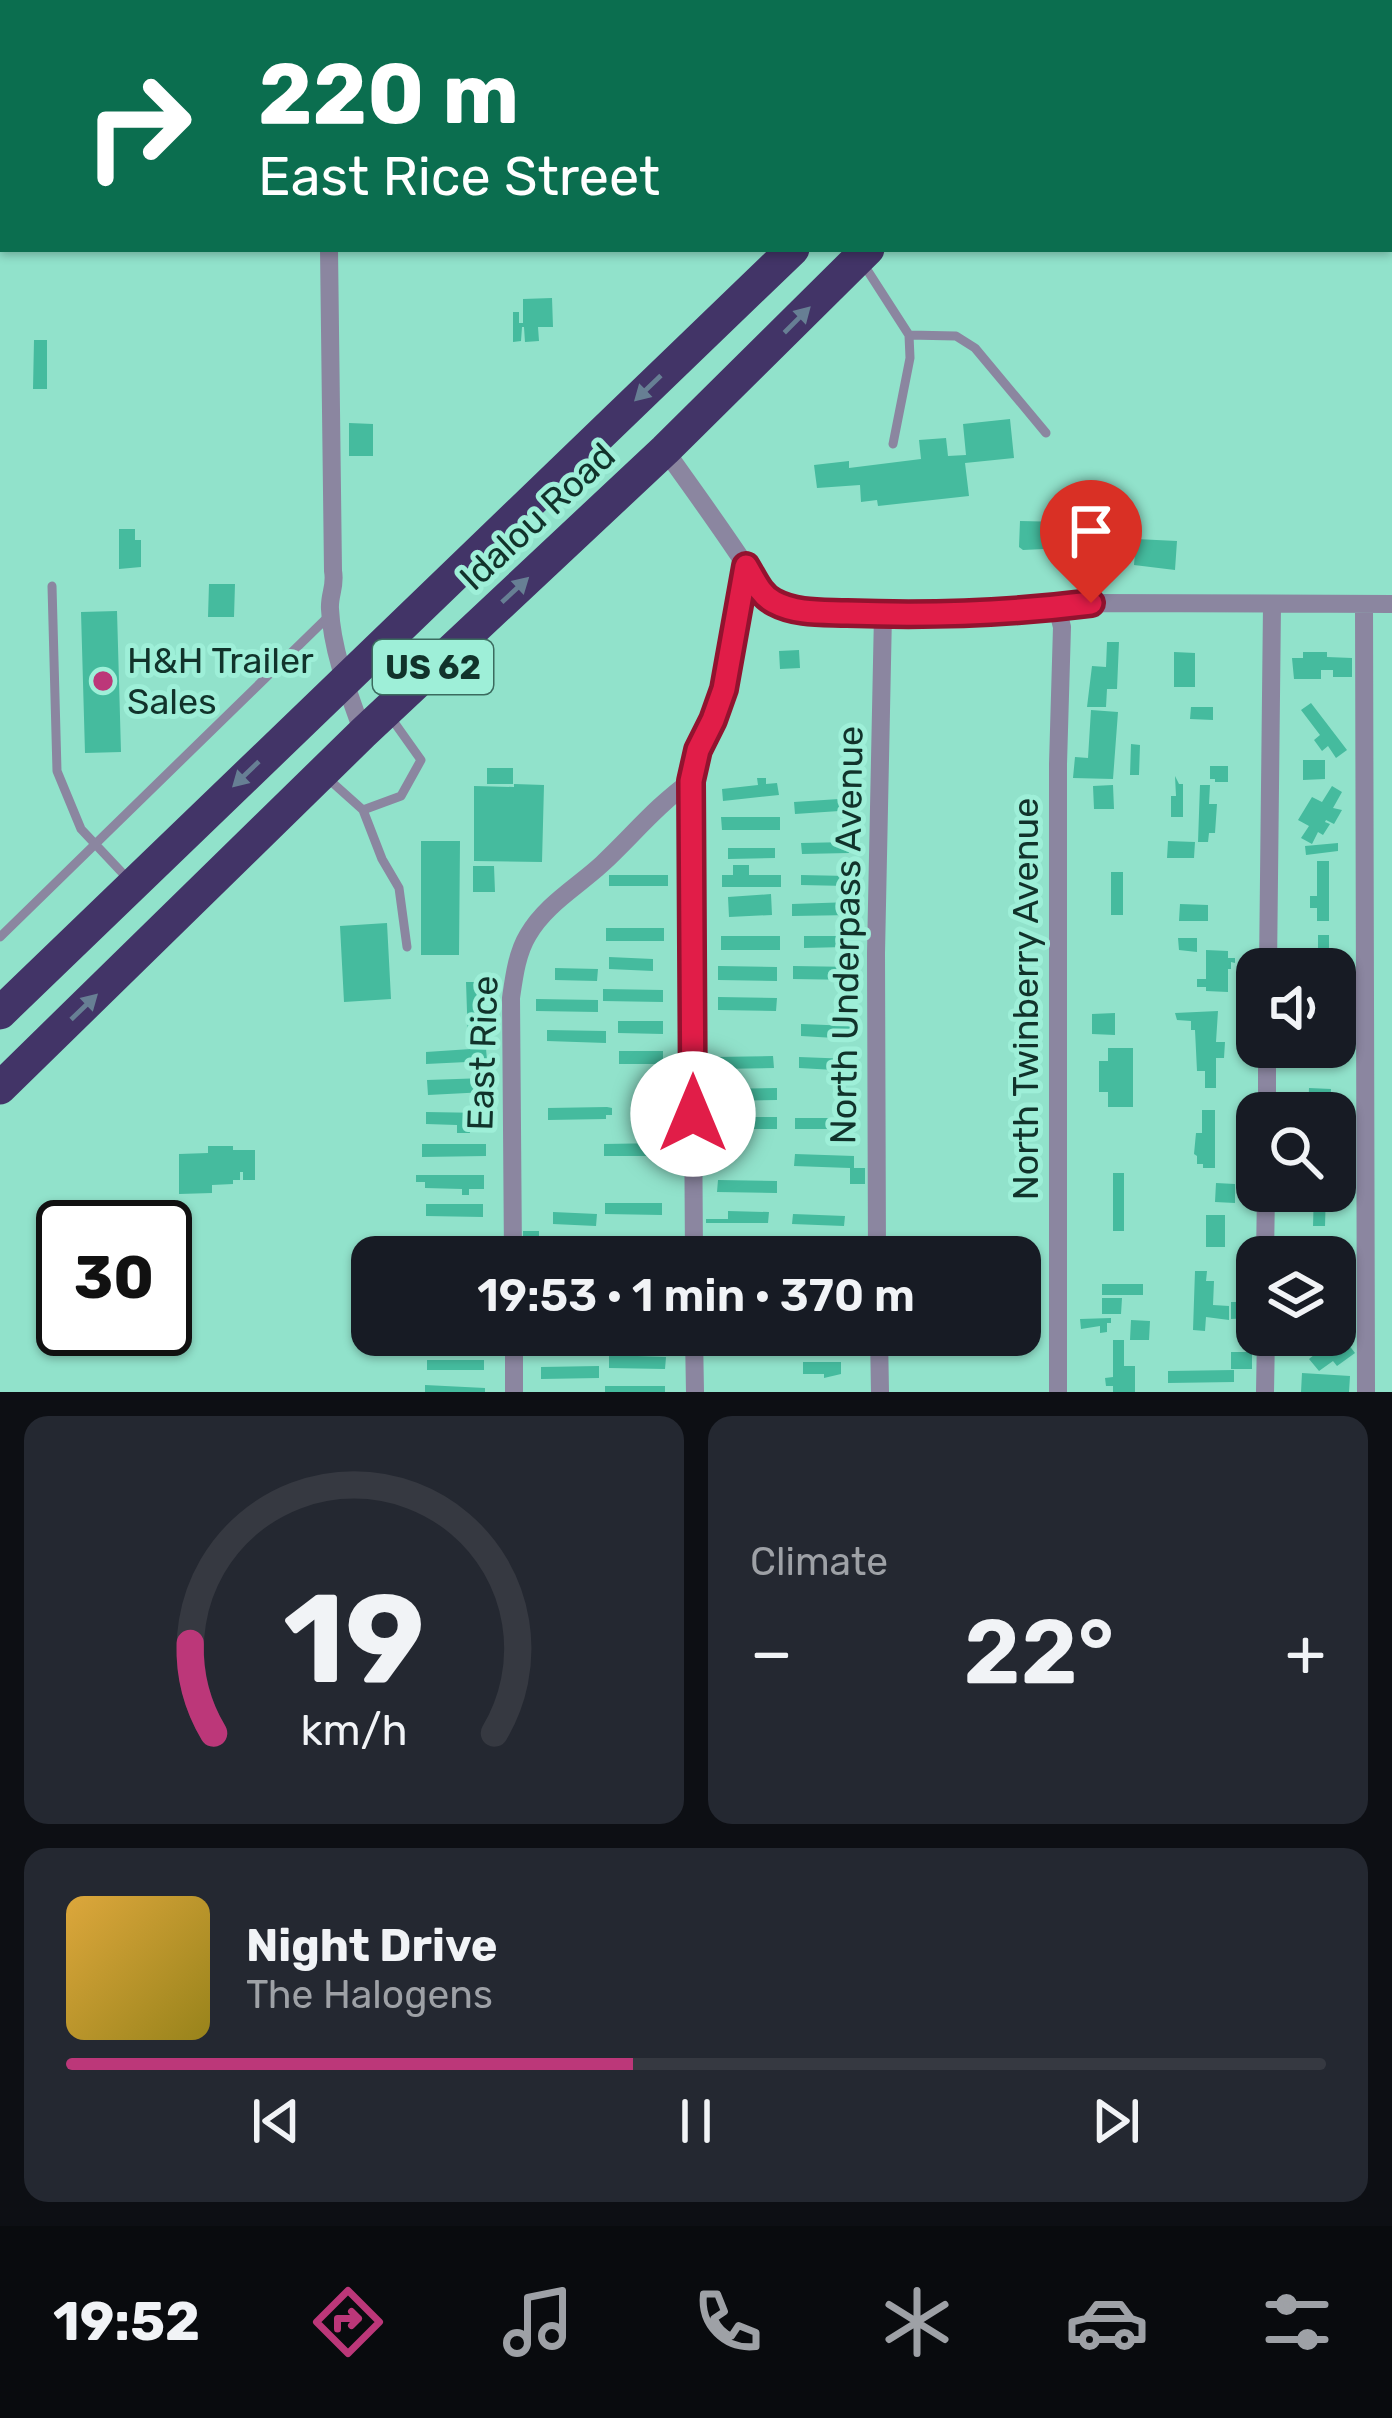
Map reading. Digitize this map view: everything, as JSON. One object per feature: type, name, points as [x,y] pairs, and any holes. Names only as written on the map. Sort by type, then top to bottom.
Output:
[{"type":"highway","name":"Idalou Road","points":[[0,1012],[791,252]]},
{"type":"highway","name":"Idalou Road","points":[[0,1088],[375,722],[664,450],[860,252]]},
{"type":"street","points":[[329,252],[336,584],[329,604],[344,679],[375,722]]},
{"type":"street","points":[[664,450],[763,595],[799,611],[883,614],[1091,603],[1392,604]]},
{"type":"street","points":[[694,1236],[691,781],[698,750],[724,689],[746,566]]},
{"type":"street","points":[[1364,604],[1366,1392]]},
{"type":"street","points":[[1268,948],[1271,605]]},
{"type":"street","name":"North Twinberry Avenue","points":[[1058,607],[1062,627],[1058,1392]]},
{"type":"street","name":"North Underpass Avenue","points":[[878,1236],[876,953],[883,614]]},
{"type":"street","name":"East Rice","points":[[513,1236],[511,998],[526,937],[541,916],[665,799],[691,781]]},
{"type":"street","points":[[514,1356],[514,1392]]},
{"type":"street","points":[[694,1356],[695,1392]]},
{"type":"street","points":[[879,1356],[880,1392]]},
{"type":"street","points":[[1265,1392],[1266,1356]]},
{"type":"lane","points":[[860,252],[908,334],[910,358],[893,444]]},
{"type":"lane","points":[[908,334],[956,336],[975,348],[1046,433]]},
{"type":"lane","points":[[52,586],[57,772],[81,829],[133,884]]},
{"type":"lane","points":[[0,937],[331,614]]},
{"type":"lane","points":[[363,810],[401,796],[421,760],[375,722]]},
{"type":"lane","points":[[322,773],[363,810],[399,888],[407,947]]},
{"type":"building","points":[[552,298],[553,327],[538,327],[539,341],[525,342],[522,327],[521,341],[513,342],[513,312],[519,312],[519,323],[523,323],[523,299]]},
{"type":"building","points":[[34,340],[47,340],[47,389],[33,389]]},
{"type":"building","points":[[1010,419],[1014,458],[965,463],[969,496],[878,506],[877,500],[861,502],[860,485],[817,488],[814,465],[849,461],[849,468],[921,459],[919,440],[946,438],[948,456],[966,455],[963,424]]},
{"type":"building","points":[[349,423],[373,424],[373,456],[349,456]]},
{"type":"building","points":[[1020,521],[1065,522],[1065,527],[1089,524],[1089,546],[1068,546],[1065,541],[1065,548],[1023,550],[1019,547]]},
{"type":"building","points":[[119,529],[135,529],[135,540],[141,540],[141,567],[119,569]]},
{"type":"building","points":[[1136,539],[1177,541],[1175,570],[1134,565]]},
{"type":"building","points":[[209,584],[235,584],[234,617],[208,617]]},
{"type":"building","points":[[117,611],[121,752],[85,753],[81,612]]},
{"type":"building","points":[[1107,642],[1119,642],[1117,689],[1107,689],[1106,707],[1087,707],[1092,666],[1106,667]]},
{"type":"building","points":[[799,650],[800,668],[780,669],[779,651]]},
{"type":"building","points":[[1174,652],[1195,653],[1195,687],[1174,687]]},
{"type":"building","points":[[1303,652],[1352,658],[1352,677],[1333,677],[1333,670],[1321,670],[1321,679],[1294,679],[1292,658],[1303,658]]},
{"type":"building","points":[[1311,703],[1347,750],[1336,758],[1328,746],[1322,751],[1314,740],[1320,735],[1301,710]]},
{"type":"building","points":[[1191,707],[1213,707],[1213,720],[1190,719]]},
{"type":"building","points":[[1091,710],[1118,712],[1113,779],[1073,778],[1075,757],[1088,758]]},
{"type":"building","points":[[1131,744],[1140,745],[1139,775],[1130,775]]},
{"type":"building","points":[[1303,760],[1325,760],[1325,779],[1303,780]]},
{"type":"building","points":[[1210,766],[1228,766],[1228,782],[1210,779]]},
{"type":"building","points":[[487,768],[513,768],[513,784],[487,784]]},
{"type":"building","points":[[1175,776],[1183,784],[1183,817],[1171,817]]},
{"type":"building","points":[[757,778],[766,778],[766,784],[777,783],[779,795],[723,801],[722,789],[758,785]]},
{"type":"building","points":[[544,785],[542,862],[474,861],[474,786]]},
{"type":"building","points":[[1113,785],[1114,809],[1094,809],[1093,786]]},
{"type":"building","points":[[1200,785],[1210,785],[1209,804],[1217,804],[1215,833],[1209,833],[1208,842],[1198,842]]},
{"type":"building","points":[[1332,786],[1342,792],[1333,808],[1342,810],[1334,824],[1326,820],[1330,824],[1312,844],[1301,838],[1309,826],[1298,820],[1312,797],[1322,802]]},
{"type":"building","points":[[854,798],[854,810],[795,814],[794,802]]},
{"type":"building","points":[[721,817],[780,817],[780,830],[722,830]]},
{"type":"building","points":[[421,841],[460,841],[459,955],[421,955]]},
{"type":"building","points":[[1168,841],[1195,842],[1194,858],[1167,858]]},
{"type":"building","points":[[849,842],[849,853],[802,854],[801,843]]},
{"type":"building","points":[[1338,843],[1338,851],[1306,855],[1305,846]]},
{"type":"building","points":[[728,848],[775,848],[775,858],[728,859]]},
{"type":"building","points":[[1317,861],[1329,861],[1329,921],[1317,921],[1317,908],[1310,908],[1310,896],[1317,896]]},
{"type":"building","points":[[733,865],[749,865],[749,875],[781,875],[781,887],[722,887],[722,875],[733,875]]},
{"type":"building","points":[[473,866],[494,866],[495,892],[473,892]]},
{"type":"building","points":[[1111,872],[1123,872],[1123,915],[1111,915]]},
{"type":"building","points":[[609,875],[668,875],[668,886],[609,886]]},
{"type":"building","points":[[801,875],[847,876],[847,886],[801,885]]},
{"type":"building","points":[[771,894],[772,915],[729,917],[728,897]]},
{"type":"building","points":[[852,902],[852,915],[792,916],[792,904]]},
{"type":"building","points":[[1180,904],[1208,905],[1208,921],[1179,921]]},
{"type":"building","points":[[387,923],[391,999],[344,1002],[340,926]]},
{"type":"building","points":[[606,928],[664,928],[664,941],[606,941]]},
{"type":"building","points":[[1318,935],[1329,935],[1329,948],[1318,948]]},
{"type":"building","points":[[721,936],[780,936],[780,950],[721,950]]},
{"type":"building","points":[[804,936],[845,936],[845,947],[804,948]]},
{"type":"building","points":[[1178,938],[1197,938],[1197,952],[1179,950]]},
{"type":"building","points":[[1206,950],[1228,951],[1228,958],[1235,958],[1228,969],[1228,992],[1197,987],[1197,979],[1206,979]]},
{"type":"building","points":[[609,957],[653,959],[653,971],[609,969]]},
{"type":"building","points":[[718,966],[777,967],[777,981],[718,980]]},
{"type":"building","points":[[793,966],[854,967],[854,980],[793,979]]},
{"type":"building","points":[[555,968],[598,969],[597,981],[555,980]]},
{"type":"building","points":[[466,982],[479,982],[480,1040],[468,1040]]},
{"type":"building","points":[[603,989],[663,990],[663,1002],[603,1001]]},
{"type":"building","points":[[718,997],[777,998],[776,1011],[718,1010]]},
{"type":"building","points":[[536,999],[598,1000],[598,1012],[536,1011]]},
{"type":"building","points":[[1218,1011],[1216,1042],[1225,1042],[1224,1058],[1216,1058],[1216,1088],[1205,1088],[1205,1071],[1197,1071],[1195,1030],[1191,1030],[1191,1021],[1177,1020],[1175,1013]]},
{"type":"building","points":[[1115,1013],[1115,1035],[1092,1034],[1092,1014]]},
{"type":"building","points":[[618,1021],[663,1021],[663,1034],[618,1033]]},
{"type":"building","points":[[801,1024],[852,1026],[852,1039],[801,1036]]},
{"type":"building","points":[[547,1030],[606,1031],[606,1043],[547,1041]]},
{"type":"building","points":[[486,1048],[487,1061],[426,1064],[426,1052]]},
{"type":"building","points":[[1108,1048],[1133,1048],[1133,1107],[1108,1107],[1108,1092],[1099,1092],[1099,1061],[1108,1061]]},
{"type":"building","points":[[619,1051],[663,1051],[663,1064],[619,1064]]},
{"type":"building","points":[[773,1056],[774,1068],[715,1069],[715,1057]]},
{"type":"building","points":[[799,1057],[851,1059],[851,1071],[841,1070],[841,1076],[834,1076],[835,1070],[799,1068]]},
{"type":"building","points":[[486,1078],[486,1092],[428,1095],[427,1080]]},
{"type":"building","points":[[777,1088],[777,1100],[718,1101],[718,1089]]},
{"type":"building","points":[[548,1108],[612,1108],[612,1115],[606,1119],[548,1120]]},
{"type":"building","points":[[1202,1110],[1215,1110],[1215,1168],[1197,1164],[1194,1154],[1196,1133],[1202,1133]]},
{"type":"building","points":[[426,1112],[485,1113],[485,1125],[470,1125],[470,1133],[457,1133],[457,1125],[426,1124]]},
{"type":"building","points":[[719,1117],[777,1117],[777,1129],[719,1129]]},
{"type":"building","points":[[795,1118],[846,1118],[846,1129],[795,1129]]},
{"type":"building","points":[[663,1143],[663,1156],[604,1156],[604,1144]]},
{"type":"building","points":[[422,1144],[486,1144],[486,1156],[422,1157]]},
{"type":"building","points":[[208,1146],[255,1150],[255,1180],[243,1180],[240,1172],[240,1180],[233,1184],[212,1185],[212,1193],[179,1194],[179,1154],[208,1153]]},
{"type":"building","points":[[795,1154],[854,1156],[854,1168],[865,1168],[865,1184],[850,1184],[850,1168],[794,1166]]},
{"type":"building","points":[[1113,1173],[1124,1173],[1124,1231],[1113,1231]]},
{"type":"building","points":[[416,1175],[484,1175],[484,1189],[469,1189],[469,1195],[462,1195],[462,1189],[425,1188],[425,1182],[416,1182]]},
{"type":"building","points":[[718,1180],[777,1181],[777,1193],[717,1192]]},
{"type":"building","points":[[1216,1183],[1235,1184],[1235,1203],[1215,1202]]},
{"type":"building","points":[[605,1203],[662,1203],[662,1215],[605,1214]]},
{"type":"building","points":[[426,1204],[483,1204],[483,1217],[426,1216]]},
{"type":"building","points":[[728,1211],[769,1212],[768,1223],[706,1223],[706,1219],[728,1219]]},
{"type":"building","points":[[553,1212],[597,1214],[596,1226],[553,1224]]},
{"type":"building","points":[[1313,1212],[1325,1212],[1325,1226],[1313,1226]]},
{"type":"building","points":[[793,1214],[845,1216],[844,1226],[792,1224]]},
{"type":"building","points":[[1206,1215],[1225,1215],[1225,1247],[1206,1247]]},
{"type":"building","points":[[1195,1271],[1207,1271],[1206,1281],[1214,1281],[1213,1305],[1229,1306],[1229,1320],[1206,1317],[1205,1331],[1193,1330]]},
{"type":"building","points":[[1102,1284],[1143,1284],[1143,1295],[1102,1295]]},
{"type":"building","points":[[1102,1298],[1122,1298],[1121,1314],[1102,1314]]},
{"type":"building","points":[[1111,1318],[1107,1332],[1100,1333],[1100,1326],[1081,1329],[1080,1319]]},
{"type":"building","points":[[1131,1320],[1150,1321],[1149,1340],[1130,1340]]},
{"type":"building","points":[[1113,1340],[1124,1340],[1124,1366],[1135,1366],[1135,1392],[1113,1392],[1113,1386],[1106,1386],[1105,1378],[1113,1377]]},
{"type":"building","points":[[1231,1352],[1252,1356],[1252,1369],[1231,1369]]},
{"type":"building","points":[[609,1356],[666,1357],[665,1369],[609,1368]]},
{"type":"building","points":[[1313,1356],[1351,1356],[1319,1371],[1309,1359]]},
{"type":"building","points":[[427,1360],[484,1360],[484,1370],[427,1370]]},
{"type":"building","points":[[803,1362],[841,1362],[841,1374],[824,1378],[824,1374],[803,1374]]},
{"type":"building","points":[[599,1366],[599,1378],[541,1379],[541,1367]]},
{"type":"building","points":[[1234,1370],[1234,1382],[1168,1383],[1168,1371]]},
{"type":"building","points":[[1302,1373],[1350,1376],[1349,1392],[1301,1392]]},
{"type":"building","points":[[425,1385],[485,1388],[485,1392],[425,1392]]},
{"type":"building","points":[[605,1386],[665,1386],[665,1392],[605,1392]]},
{"type":"place","name":"H&H Trailer Sales","points":[[103,681]]},
{"type":"route","points":[[693,1114],[691,781],[698,750],[724,689],[746,566],[763,595],[799,611],[883,614],[1091,603]]}]
